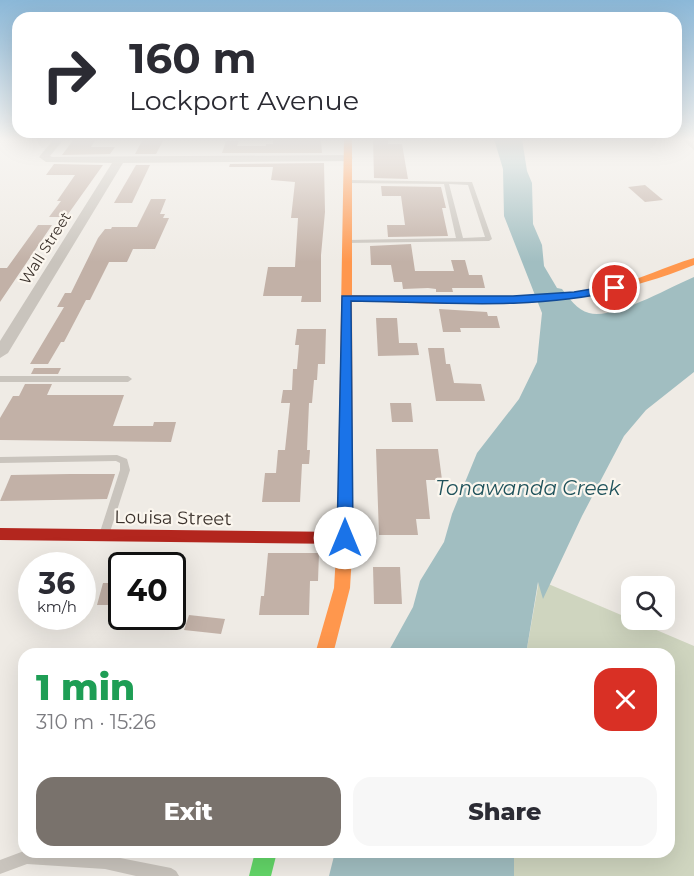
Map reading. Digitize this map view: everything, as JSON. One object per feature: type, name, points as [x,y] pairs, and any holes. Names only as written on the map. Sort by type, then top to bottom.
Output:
[{"type":"street","name":"Wall Street","points":[[0,353],[107,180]]},
{"type":"street","points":[[326,648],[342,588],[345,538],[348,182]]},
{"type":"street","points":[[346,298],[528,299],[574,295],[628,285],[694,261]]},
{"type":"street","name":"Louisa Street","points":[[0,534],[345,538]]},
{"type":"street","points":[[260,876],[264,858]]},
{"type":"lane","points":[[347,242],[489,239],[470,183],[348,182]]},
{"type":"lane","points":[[446,183],[460,240]]},
{"type":"lane","points":[[0,379],[128,378]]},
{"type":"lane","points":[[0,460],[117,458],[124,461],[125,470],[104,535]]},
{"type":"lane","points":[[0,867],[24,858]]},
{"type":"lane","points":[[43,858],[105,862],[171,876]]},
{"type":"green space","points":[[539,580],[621,615],[621,630],[656,630],[694,646],[694,876],[514,876],[514,858],[675,858],[675,648],[527,648]]},
{"type":"water","name":"Tonawanda Creek","points":[[503,180],[531,180],[533,224],[542,245],[544,266],[557,288],[562,289],[574,303],[589,313],[612,312],[694,277],[694,372],[646,410],[624,436],[582,516],[543,599],[538,582],[527,648],[390,648],[413,607],[420,581],[444,542],[452,514],[477,453],[519,399],[537,362],[542,313],[504,216]]},
{"type":"water","points":[[334,858],[514,858],[514,876],[329,876]]},
{"type":"building","points":[[72,180],[92,180],[66,217],[49,217],[61,201],[57,201]]},
{"type":"building","points":[[127,180],[143,180],[132,203],[114,203]]},
{"type":"building","points":[[271,180],[324,180],[321,302],[301,302],[302,296],[263,296],[268,267],[295,267],[298,218],[291,218],[295,182]]},
{"type":"building","points":[[645,185],[663,200],[645,202],[628,187]]},
{"type":"building","points":[[381,186],[441,187],[446,208],[442,208],[448,236],[388,237],[387,225],[405,225],[401,196],[382,196]]},
{"type":"building","points":[[151,199],[166,199],[160,214],[165,214],[163,218],[169,218],[155,249],[133,249],[127,262],[109,262],[90,300],[86,300],[64,342],[61,342],[48,364],[30,364],[64,307],[57,307],[65,293],[71,293],[98,238],[105,229],[112,227],[137,227]]},
{"type":"building","points":[[38,225],[52,225],[0,302],[0,268],[7,268]]},
{"type":"building","points":[[411,244],[415,271],[454,271],[451,260],[465,260],[469,275],[482,275],[485,288],[452,288],[453,292],[436,292],[436,289],[428,288],[403,289],[402,282],[394,282],[391,265],[371,265],[370,246]]},
{"type":"building","points":[[439,309],[487,312],[488,316],[497,316],[500,328],[460,328],[461,332],[443,332]]},
{"type":"building","points":[[376,318],[397,318],[399,343],[417,343],[419,355],[378,356]]},
{"type":"building","points":[[297,329],[326,329],[325,364],[318,364],[312,403],[309,403],[307,450],[310,450],[309,464],[302,464],[300,502],[262,502],[265,473],[276,473],[278,450],[285,450],[290,403],[281,403],[283,390],[292,390],[293,369],[297,369],[299,345],[295,345]]},
{"type":"building","points":[[428,348],[444,348],[446,364],[450,364],[454,383],[481,384],[485,401],[436,401]]},
{"type":"building","points":[[34,368],[61,368],[58,374],[31,374]]},
{"type":"building","points":[[25,384],[52,384],[47,395],[124,395],[113,426],[153,426],[154,422],[176,422],[171,442],[0,440],[0,418],[13,396],[19,396]]},
{"type":"building","points":[[390,403],[411,403],[413,422],[392,422]]},
{"type":"building","points":[[376,449],[438,449],[442,480],[426,480],[430,519],[416,519],[418,535],[379,535]]},
{"type":"building","points":[[115,474],[107,499],[0,501],[11,475]]},
{"type":"building","points":[[268,553],[319,553],[318,581],[310,581],[309,615],[259,615],[261,596],[264,596]]},
{"type":"building","points":[[373,567],[400,567],[402,604],[374,604]]},
{"type":"building","points":[[103,583],[108,583],[108,605],[97,605]]},
{"type":"building","points":[[189,615],[225,619],[221,634],[184,630],[186,630]]},
{"type":"traffic: fast","points":[[260,876],[264,858]]},
{"type":"traffic: slow","points":[[326,648],[342,588],[345,538],[348,180]]},
{"type":"traffic: slow","points":[[346,298],[446,301],[546,299],[622,287],[694,261]]},
{"type":"traffic: jam","points":[[0,534],[345,538]]},
{"type":"route","points":[[345,538],[346,298],[528,299],[574,295],[615,288]]}]
